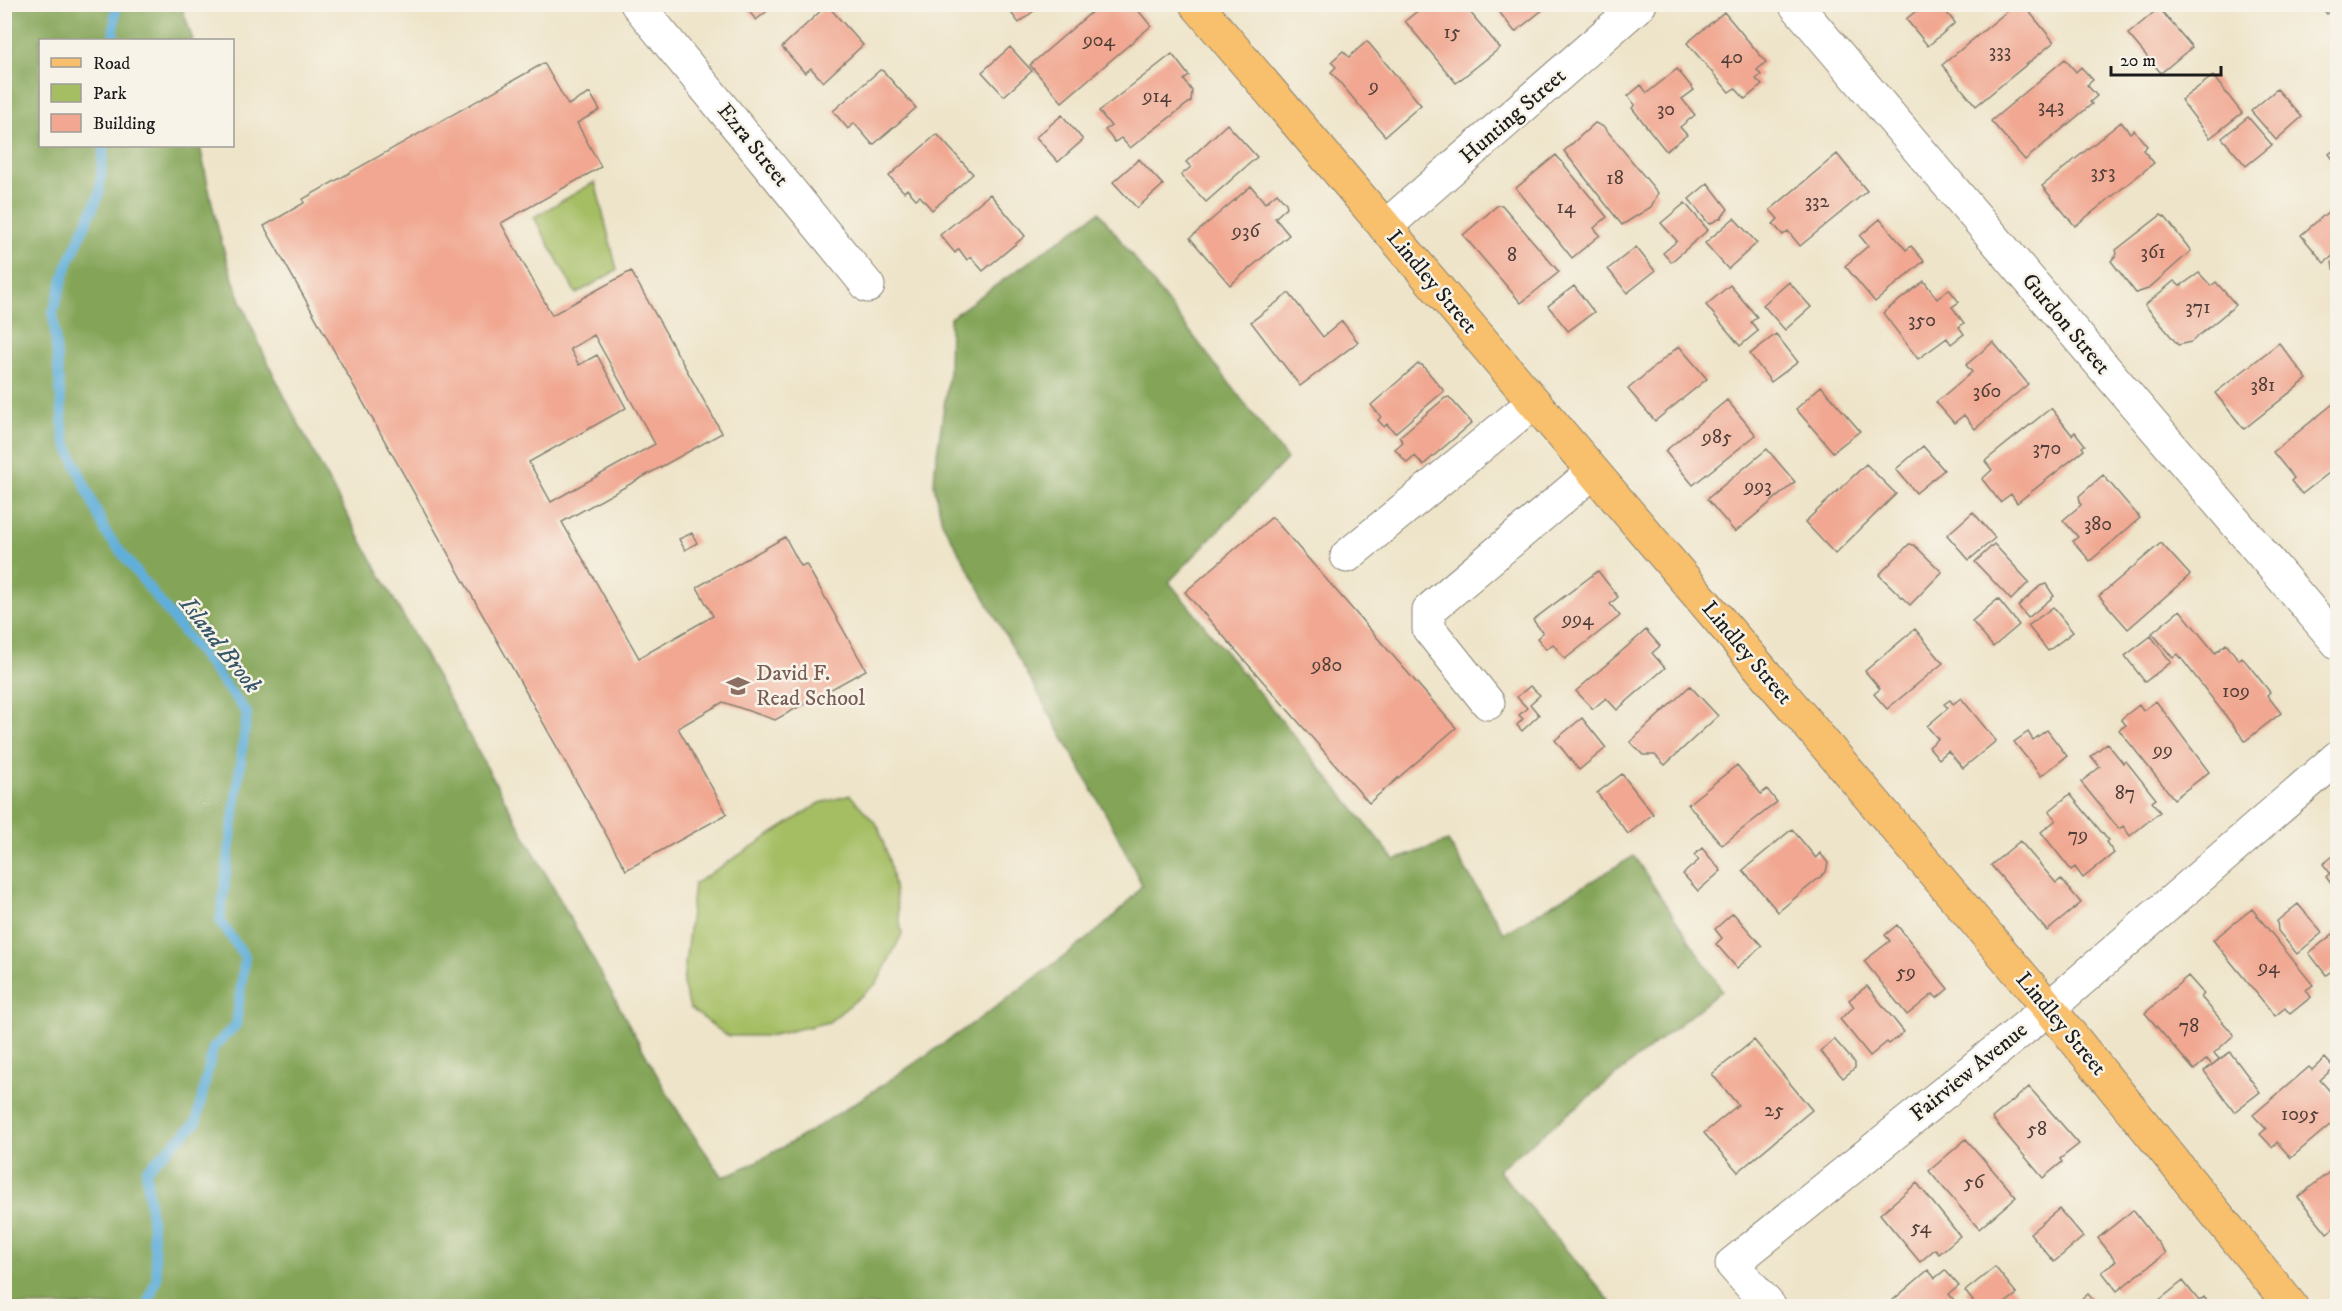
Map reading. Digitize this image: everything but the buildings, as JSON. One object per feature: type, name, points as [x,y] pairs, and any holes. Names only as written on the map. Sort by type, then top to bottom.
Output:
[{"type":"main road","name":"Lindley Street","points":[[1196,4],[2049,1008],[2292,1306]]},
{"type":"street","name":"Ezra Street","points":[[637,4],[868,286]]},
{"type":"street","name":"Hunting Street","points":[[1385,227],[1640,4]]},
{"type":"street","name":"Gurdon Street","points":[[1795,4],[2337,643]]},
{"type":"street","points":[[1347,556],[1534,402]]},
{"type":"street","points":[[1488,703],[1429,629],[1429,610],[1593,472]]},
{"type":"street","name":"Fairview Avenue","points":[[1769,1306],[1732,1264],[2049,1008],[2337,757]]},
{"type":"green space","points":[[5,4],[181,5],[193,39],[39,39],[39,147],[200,147],[218,230],[233,279],[243,307],[280,387],[334,491],[667,1093],[723,1177],[763,1158],[821,1124],[977,1020],[1092,935],[1119,912],[1142,885],[1112,825],[942,522],[934,485],[949,372],[950,318],[1099,212],[1287,459],[1169,582],[1395,860],[1448,841],[1504,933],[1634,856],[1722,990],[1498,1170],[1612,1306],[5,1306]]},
{"type":"green space","points":[[595,182],[617,270],[576,294],[534,217]]},
{"type":"green space","points":[[850,795],[878,826],[890,864],[902,934],[877,983],[829,1022],[769,1036],[727,1036],[690,1008],[683,984],[694,884],[820,803]]},
{"type":"waterway","name":"Island Brook","points":[[113,39],[116,4]]},
{"type":"waterway","name":"Island Brook","points":[[104,147],[99,195],[67,266],[53,312],[64,438],[106,533],[247,713],[220,921],[245,957],[236,1025],[213,1048],[196,1123],[146,1170],[157,1277],[147,1306]]},
{"type":"place","name":"David F. Read School","points":[[738,686]]}]
